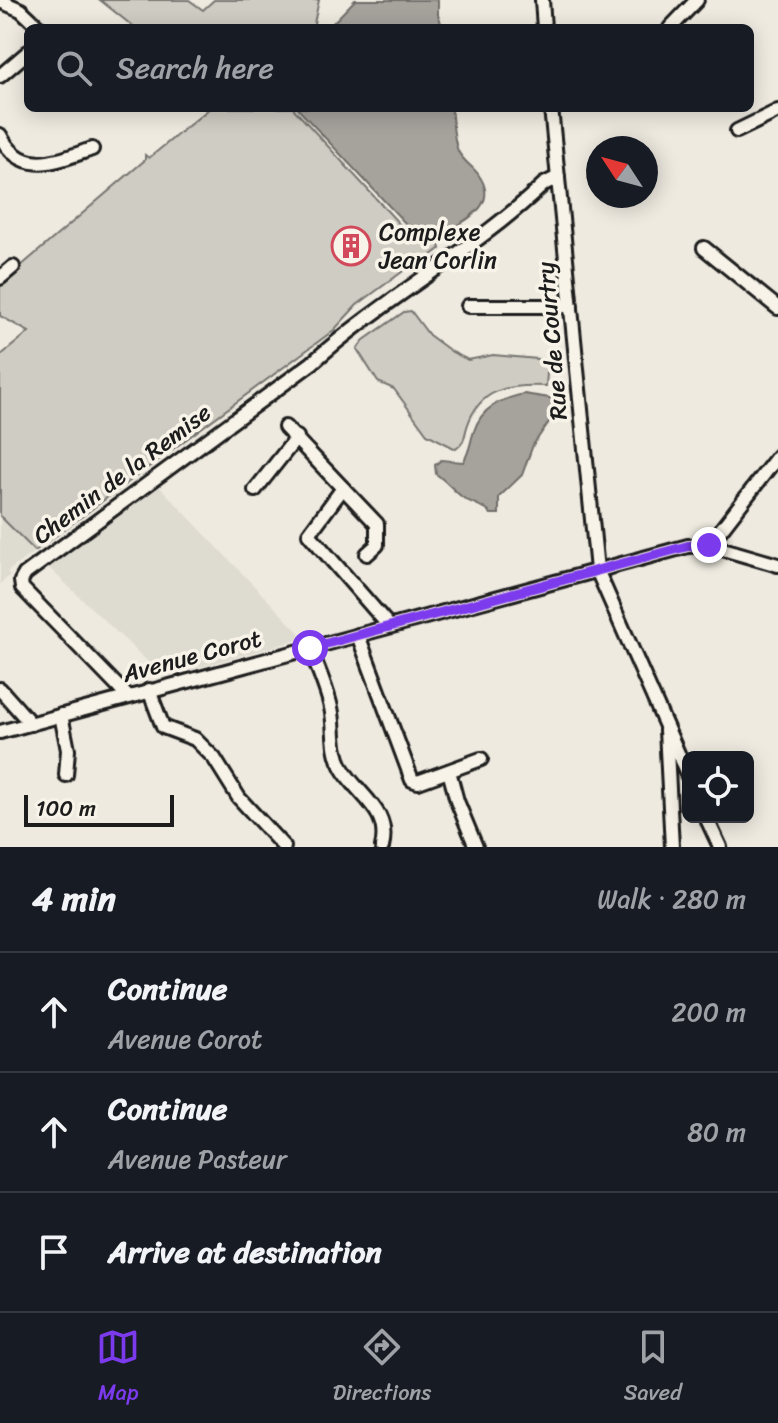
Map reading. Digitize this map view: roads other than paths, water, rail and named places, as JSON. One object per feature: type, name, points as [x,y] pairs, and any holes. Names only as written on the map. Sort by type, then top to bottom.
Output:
[{"type":"street","points":[[542,0],[544,24]]},
{"type":"street","points":[[674,24],[697,0]]},
{"type":"street","points":[[0,1],[21,10],[36,24]]},
{"type":"street","points":[[0,76],[24,55]]},
{"type":"street","points":[[737,131],[778,111]]},
{"type":"street","name":"Rue de Courtry","points":[[551,112],[597,570],[681,760]]},
{"type":"street","points":[[0,135],[5,146],[30,163],[46,164],[92,149]]},
{"type":"street","name":"Chemin de la Remise","points":[[127,696],[22,588],[21,581],[25,574],[312,363],[339,338],[467,245],[544,184],[558,177]]},
{"type":"street","points":[[704,248],[778,308]]},
{"type":"street","points":[[0,278],[13,267]]},
{"type":"street","points":[[468,306],[571,306]]},
{"type":"street","points":[[285,427],[377,524],[377,545],[367,554]]},
{"type":"street","points":[[255,490],[297,437]]},
{"type":"street","points":[[778,456],[709,545],[778,565]]},
{"type":"street","points":[[343,488],[309,534],[389,626]]},
{"type":"street","name":"Avenue Corot","points":[[0,734],[127,696],[597,570],[688,546],[709,545]]},
{"type":"street","points":[[358,635],[412,780],[418,782],[481,759]]},
{"type":"street","points":[[310,648],[332,712],[335,750],[342,768],[377,809],[384,824],[382,847]]},
{"type":"street","points":[[0,689],[31,724]]},
{"type":"street","points":[[149,690],[163,727],[195,739],[214,758],[239,798],[284,847]]},
{"type":"street","points":[[61,715],[68,750],[66,775]]},
{"type":"street","points":[[665,723],[672,847]]},
{"type":"street","points":[[667,763],[675,758],[681,760]]},
{"type":"street","points":[[449,771],[457,801],[476,847]]},
{"type":"street","points":[[709,823],[720,847]]},
{"type":"place","name":"Complexe Jean Corlin","points":[[351,246]]}]
